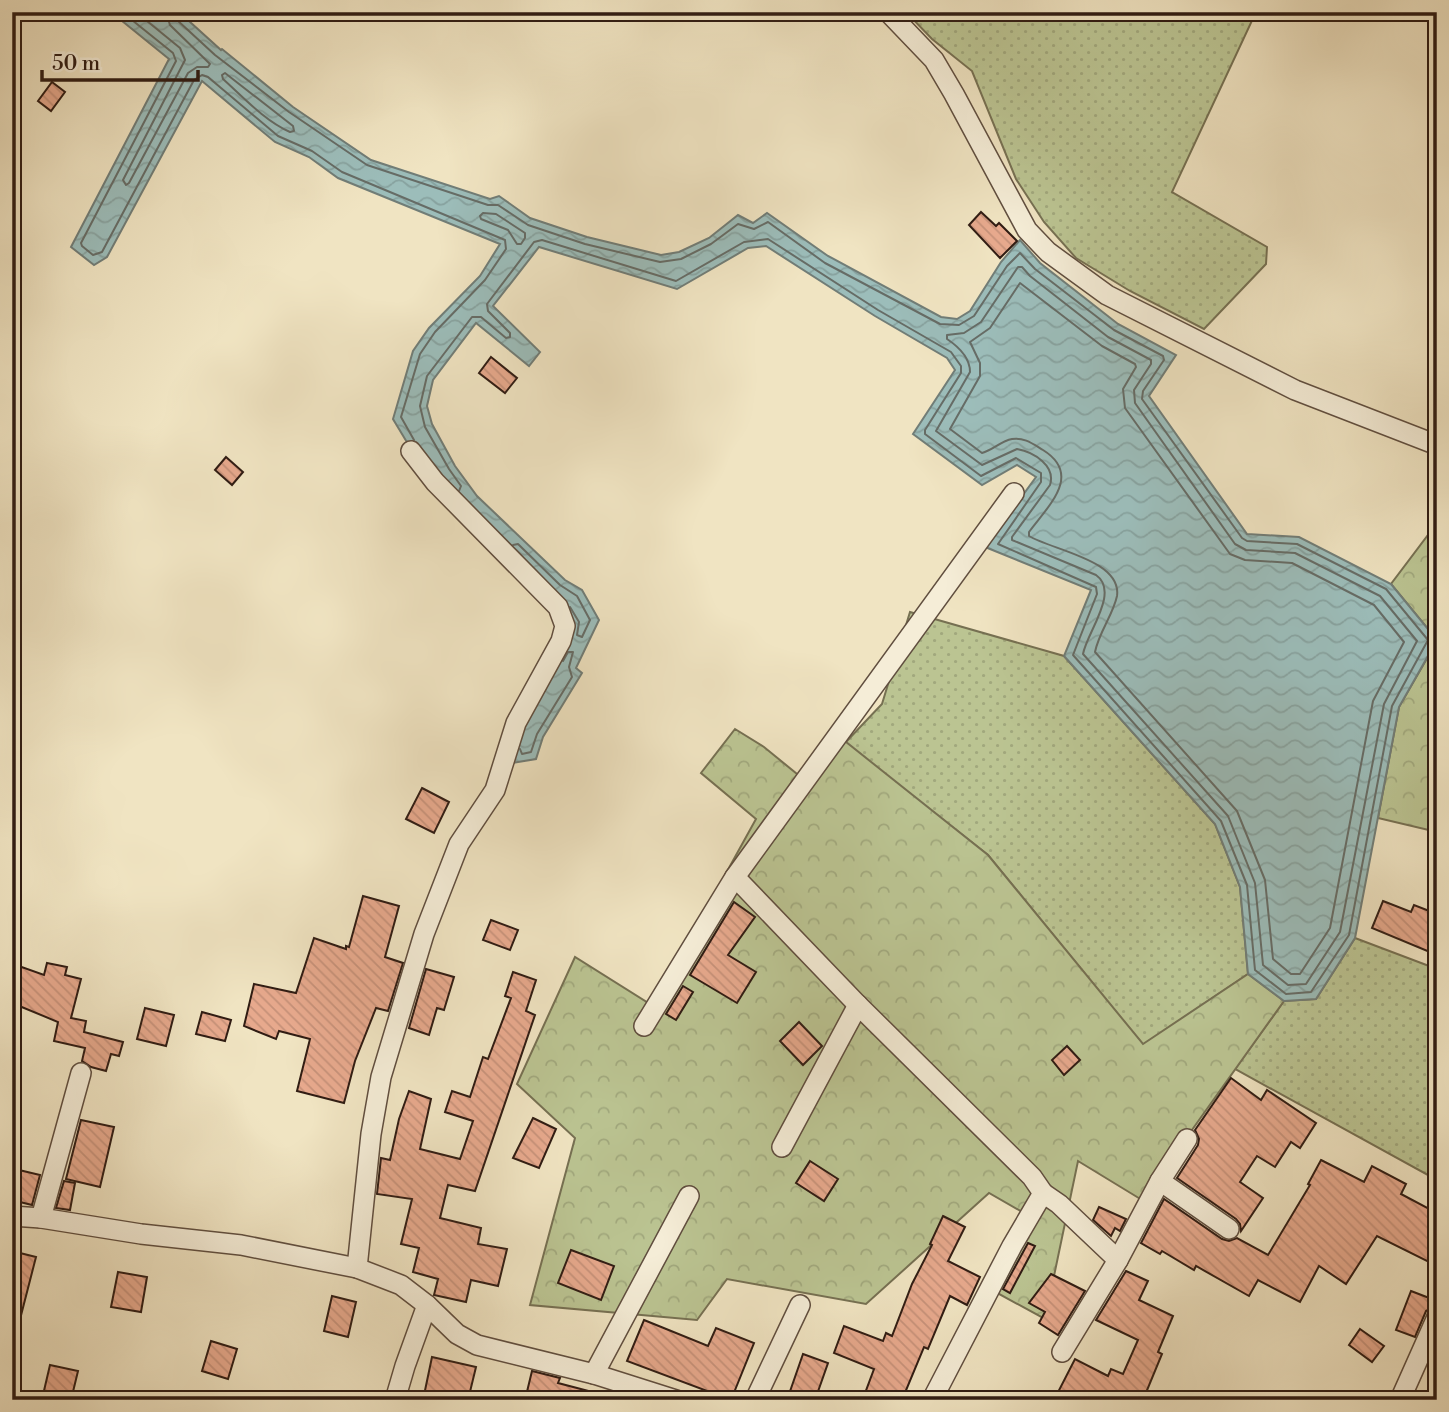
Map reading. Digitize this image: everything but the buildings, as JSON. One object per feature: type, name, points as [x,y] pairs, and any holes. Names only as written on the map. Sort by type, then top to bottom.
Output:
[{"type":"street","points":[[888,12],[934,60],[1027,230],[1048,252],[1107,296],[1295,390],[1437,445]]},
{"type":"street","points":[[357,1269],[371,1134],[381,1077],[424,934],[458,844],[495,790],[516,723],[561,642],[565,626],[558,607],[435,482],[411,452]]},
{"type":"street","points":[[644,1026],[735,877],[1014,493]]},
{"type":"street","points":[[735,877],[858,1005],[1032,1177],[1043,1193],[1059,1204],[1118,1260]]},
{"type":"street","points":[[782,1147],[858,1005]]},
{"type":"street","points":[[41,1218],[81,1073]]},
{"type":"street","points":[[1062,1352],[1187,1139]]},
{"type":"street","points":[[1160,1181],[1229,1229]]},
{"type":"street","points":[[932,1400],[1012,1246],[1043,1193]]},
{"type":"street","points":[[594,1374],[688,1196]]},
{"type":"street","points":[[12,1216],[241,1245],[357,1269],[401,1285],[428,1304],[457,1334],[477,1345],[594,1374],[676,1400]]},
{"type":"street","points":[[395,1400],[428,1304]]},
{"type":"street","points":[[755,1400],[800,1305]]},
{"type":"street","points":[[1400,1400],[1437,1317]]},
{"type":"green space","points":[[906,12],[1256,12],[1172,192],[1267,247],[1266,264],[1204,329],[1130,291],[1076,258],[1044,222],[1016,179],[972,71],[932,39]]},
{"type":"green space","points":[[1437,523],[1437,640],[1391,584]]},
{"type":"green space","points":[[910,612],[1064,656],[1215,824],[1240,887],[1248,974],[1143,1045],[988,855],[845,743],[882,704]]},
{"type":"green space","points":[[1437,641],[1437,832],[1378,818],[1399,707]]},
{"type":"green space","points":[[735,729],[764,747],[802,778],[836,734],[988,855],[1143,1044],[1248,974],[1284,1001],[1142,1200],[1078,1161],[1045,1319],[990,1289],[1024,1213],[989,1193],[866,1304],[727,1279],[697,1320],[530,1305],[575,1138],[517,1084],[575,957],[658,1009],[714,895],[756,819],[701,773]]},
{"type":"green space","points":[[1355,938],[1437,969],[1437,1180],[1235,1069],[1284,1001],[1316,999]]},
{"type":"water","points":[[111,12],[179,12],[221,50],[293,107],[371,160],[490,199],[499,196],[530,218],[587,237],[661,255],[679,252],[709,238],[738,215],[753,223],[767,213],[828,256],[941,317],[957,319],[970,311],[1001,262],[1020,240],[1040,263],[1118,324],[1176,355],[1149,396],[1247,534],[1299,537],[1391,584],[1437,640],[1399,707],[1355,938],[1316,999],[1284,1001],[1248,974],[1240,887],[1215,824],[1064,656],[1091,590],[985,547],[1036,477],[1017,465],[982,485],[913,434],[955,370],[947,358],[875,316],[766,246],[748,248],[677,289],[539,247],[493,306],[540,352],[529,366],[476,323],[433,380],[427,406],[432,424],[455,466],[477,496],[565,580],[582,590],[599,620],[576,668],[582,673],[543,737],[536,759],[512,763],[513,744],[572,623],[411,449],[393,419],[413,351],[429,328],[480,276],[500,244],[338,178],[309,157],[275,142],[202,81],[107,257],[94,265],[71,247],[169,59]]}]
